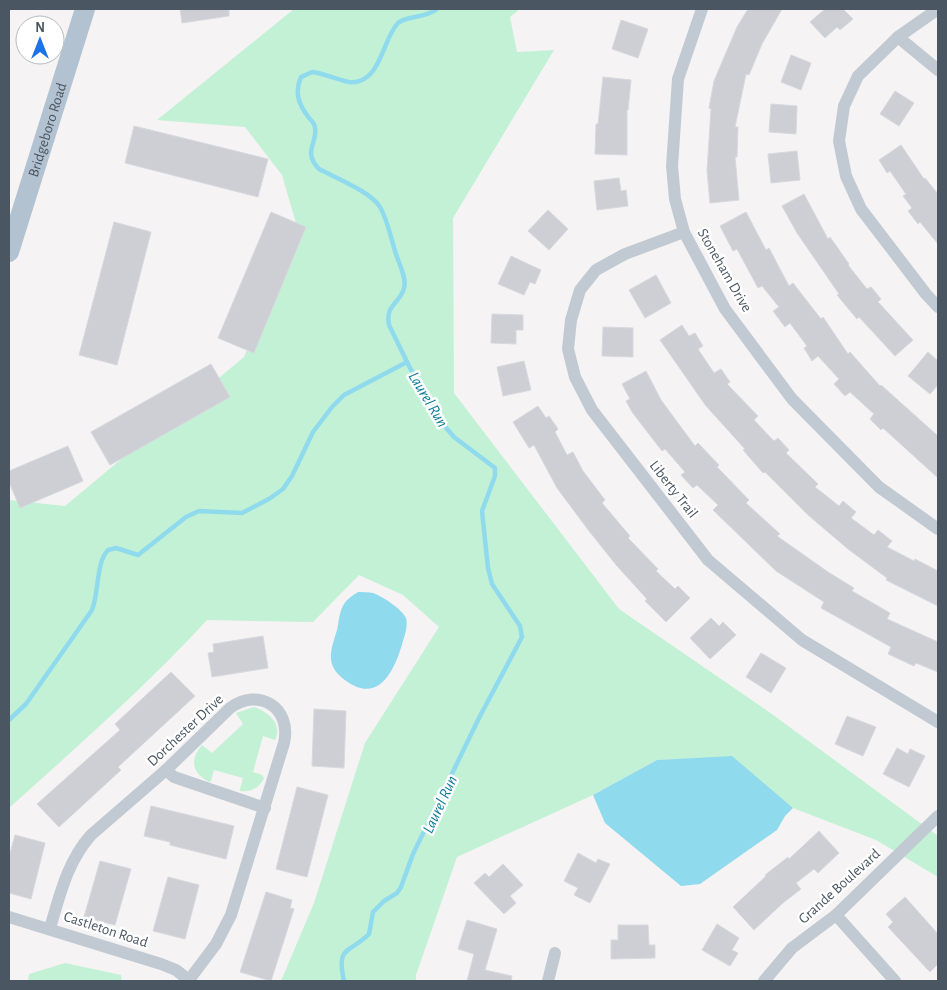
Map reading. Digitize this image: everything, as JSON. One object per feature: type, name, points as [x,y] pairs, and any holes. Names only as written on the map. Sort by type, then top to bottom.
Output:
[{"type":"main road","name":"Bridgeboro Road","points":[[9,252],[85,9]]},
{"type":"street","name":"Stoneham Drive","points":[[702,9],[678,79],[672,166],[675,199],[684,232],[725,309],[792,399],[879,487],[938,529]]},
{"type":"street","points":[[938,9],[898,37],[858,76],[844,106],[839,141],[846,176],[861,209],[914,279],[938,307]]},
{"type":"street","points":[[898,37],[938,70]]},
{"type":"street","name":"Liberty Trail","points":[[684,232],[625,254],[596,270],[580,290],[571,320],[568,349],[575,377],[592,410],[708,560],[802,640],[938,722]]},
{"type":"street","name":"Dorchester Drive","points":[[50,928],[66,876],[82,846],[91,835],[166,770],[235,704],[250,700],[264,701],[276,708],[281,714],[286,728],[284,743],[238,895],[226,928],[190,981]]},
{"type":"street","points":[[166,770],[174,777],[265,808]]},
{"type":"street","name":"Grande Boulevard","points":[[764,981],[792,948],[836,915],[938,816]]},
{"type":"street","points":[[836,915],[895,981]]},
{"type":"street","name":"Castleton Road","points":[[9,917],[50,928],[161,964],[176,970],[190,981]]},
{"type":"street","points":[[548,981],[555,953]]},
{"type":"green space","points":[[294,9],[520,9],[510,17],[517,52],[554,50],[453,218],[454,393],[619,609],[769,712],[938,836],[938,877],[876,840],[793,808],[732,757],[657,760],[593,795],[457,857],[416,975],[416,981],[281,981],[314,903],[365,743],[439,627],[403,595],[359,575],[313,622],[207,620],[135,693],[9,808],[9,500],[65,506],[244,357],[298,230],[282,175],[245,127],[157,120]]},
{"type":"green space","points":[[254,707],[269,715],[276,723],[277,728],[275,740],[263,736],[253,772],[262,775],[264,778],[254,789],[247,791],[240,791],[243,778],[214,770],[209,782],[199,774],[194,765],[198,750],[202,745],[212,753],[243,724],[236,713]]},
{"type":"green space","points":[[65,963],[121,975],[122,981],[28,981],[29,974]]},
{"type":"water","points":[[358,592],[373,593],[382,597],[401,611],[407,621],[405,636],[389,675],[382,683],[373,688],[364,689],[353,685],[340,676],[335,671],[331,660],[342,607],[348,599]]},
{"type":"water","points":[[732,756],[793,808],[785,816],[777,830],[700,884],[681,886],[605,823],[593,795],[657,760]]},
{"type":"building","points":[[180,9],[229,9],[229,16],[182,23]]},
{"type":"building","points":[[748,9],[782,9],[762,44],[749,75],[746,74],[735,127],[738,127],[737,157],[735,157],[739,200],[710,203],[707,171],[711,109],[709,108],[714,81],[737,27]]},
{"type":"building","points":[[825,9],[843,9],[853,19],[840,30],[837,27],[825,38],[810,22]]},
{"type":"building","points":[[621,20],[648,29],[638,58],[612,49]]},
{"type":"building","points":[[791,55],[811,63],[801,90],[781,82]]},
{"type":"building","points":[[603,77],[631,80],[627,110],[627,155],[595,154],[596,124],[598,124]]},
{"type":"building","points":[[895,91],[914,103],[899,126],[880,114]]},
{"type":"building","points":[[771,104],[797,106],[796,134],[769,132]]},
{"type":"building","points":[[134,126],[268,159],[258,197],[125,163]]},
{"type":"building","points":[[901,145],[924,179],[938,194],[938,244],[908,211],[912,208],[903,196],[906,194],[890,171],[887,173],[879,160]]},
{"type":"building","points":[[797,151],[800,180],[771,183],[768,154]]},
{"type":"building","points":[[619,178],[621,191],[626,190],[628,206],[597,210],[594,181]]},
{"type":"building","points":[[804,194],[828,239],[830,237],[848,265],[867,289],[871,287],[881,299],[878,302],[913,340],[895,356],[859,317],[857,319],[837,295],[839,294],[797,233],[782,206]]},
{"type":"building","points":[[548,210],[568,229],[549,250],[528,231]]},
{"type":"building","points":[[271,212],[306,227],[254,353],[218,338]]},
{"type":"building","points":[[746,212],[766,250],[769,248],[789,286],[793,283],[821,319],[823,317],[848,354],[850,352],[880,386],[938,436],[938,478],[883,428],[881,430],[870,419],[874,414],[850,392],[845,396],[834,384],[839,379],[818,356],[812,361],[804,348],[807,346],[790,323],[785,327],[773,311],[779,307],[762,286],[758,288],[737,249],[733,251],[720,226]]},
{"type":"building","points":[[114,222],[151,232],[117,365],[79,355]]},
{"type":"building","points":[[511,256],[541,270],[535,284],[530,282],[524,295],[498,284]]},
{"type":"building","points":[[656,275],[671,303],[645,318],[629,290]]},
{"type":"building","points":[[492,314],[523,315],[523,330],[516,330],[516,344],[491,343]]},
{"type":"building","points":[[682,325],[689,336],[695,333],[703,346],[698,349],[714,373],[721,369],[730,382],[727,384],[758,416],[754,420],[774,441],[778,438],[789,450],[786,453],[818,484],[815,487],[839,506],[843,501],[856,512],[851,518],[874,535],[878,530],[892,541],[887,547],[938,571],[938,606],[886,580],[887,578],[848,549],[808,515],[765,472],[763,473],[743,450],[745,449],[706,406],[660,340]]},
{"type":"building","points":[[603,327],[633,328],[633,357],[602,356]]},
{"type":"building","points":[[928,352],[938,361],[938,385],[930,394],[908,376]]},
{"type":"building","points":[[524,361],[531,390],[503,396],[497,367]]},
{"type":"building","points":[[211,364],[230,397],[110,465],[91,432]]},
{"type":"building","points":[[646,371],[661,400],[695,446],[698,443],[719,465],[717,467],[749,500],[746,503],[780,534],[777,536],[854,588],[852,591],[890,613],[887,619],[938,642],[938,672],[916,663],[914,666],[888,654],[891,647],[821,608],[824,602],[776,571],[713,510],[718,505],[697,485],[693,488],[681,475],[685,472],[665,449],[662,451],[632,412],[626,401],[630,399],[622,384]]},
{"type":"building","points":[[538,406],[546,418],[549,416],[558,429],[555,432],[567,455],[573,452],[583,471],[605,500],[602,503],[630,536],[628,538],[658,569],[656,571],[675,589],[678,586],[690,598],[666,622],[645,601],[647,599],[589,531],[557,488],[534,445],[529,448],[513,422]]},
{"type":"building","points":[[68,446],[83,481],[20,508],[9,482],[9,471]]},
{"type":"building","points":[[711,618],[719,626],[723,622],[736,635],[710,659],[690,638]]},
{"type":"building","points":[[263,636],[268,668],[212,677],[208,653],[214,652],[213,644]]},
{"type":"building","points":[[761,653],[786,668],[771,693],[746,677]]},
{"type":"building","points":[[171,672],[195,696],[118,767],[121,770],[59,827],[37,804],[120,730],[115,724]]},
{"type":"building","points":[[314,709],[346,711],[344,768],[312,766]]},
{"type":"building","points":[[847,716],[876,727],[863,756],[835,744]]},
{"type":"building","points":[[897,748],[908,754],[910,749],[925,756],[909,787],[883,774]]},
{"type":"building","points":[[297,787],[328,795],[307,877],[276,869]]},
{"type":"building","points":[[151,806],[234,826],[226,859],[170,845],[170,842],[144,836]]},
{"type":"building","points":[[819,831],[839,853],[818,873],[814,869],[796,883],[801,889],[754,930],[733,907],[765,875],[788,857],[789,859]]},
{"type":"building","points":[[15,835],[45,843],[31,899],[9,893],[9,857]]},
{"type":"building","points":[[578,853],[596,863],[598,859],[610,864],[590,903],[574,895],[578,888],[564,881]]},
{"type":"building","points":[[100,861],[131,869],[115,925],[84,917]]},
{"type":"building","points":[[503,864],[523,885],[510,896],[516,903],[504,914],[474,883],[485,873],[489,877]]},
{"type":"building","points":[[168,877],[199,885],[185,939],[153,931]]},
{"type":"building","points":[[266,892],[292,900],[290,908],[294,909],[271,981],[240,972]]},
{"type":"building","points":[[905,897],[938,934],[938,964],[930,972],[888,927],[893,922],[886,914]]},
{"type":"building","points":[[467,920],[497,929],[485,970],[512,976],[511,981],[467,981],[474,954],[458,949]]},
{"type":"building","points":[[717,924],[739,938],[732,950],[738,953],[730,966],[702,950]]},
{"type":"building","points":[[618,925],[648,925],[649,945],[655,945],[655,958],[611,959],[611,940],[618,940]]},
{"type":"waterway","name":"Laurel Run","points":[[344,981],[342,969],[343,956],[369,934],[373,912],[384,901],[397,893],[401,887],[413,854],[479,718],[522,637],[520,626],[492,584],[488,568],[482,511],[495,476],[495,468],[454,437],[442,423],[410,368],[389,325],[389,313],[402,293],[405,284],[404,275],[385,218],[380,207],[369,196],[319,169],[314,163],[311,152],[315,127],[303,108],[298,94],[301,77],[312,72],[349,82],[360,81],[368,76],[380,60],[388,39],[398,23],[437,9]]},
{"type":"waterway","points":[[9,720],[26,704],[92,610],[101,562],[108,550],[116,548],[138,555],[186,517],[199,511],[242,513],[269,499],[283,489],[292,476],[313,432],[344,395],[407,362]]}]
